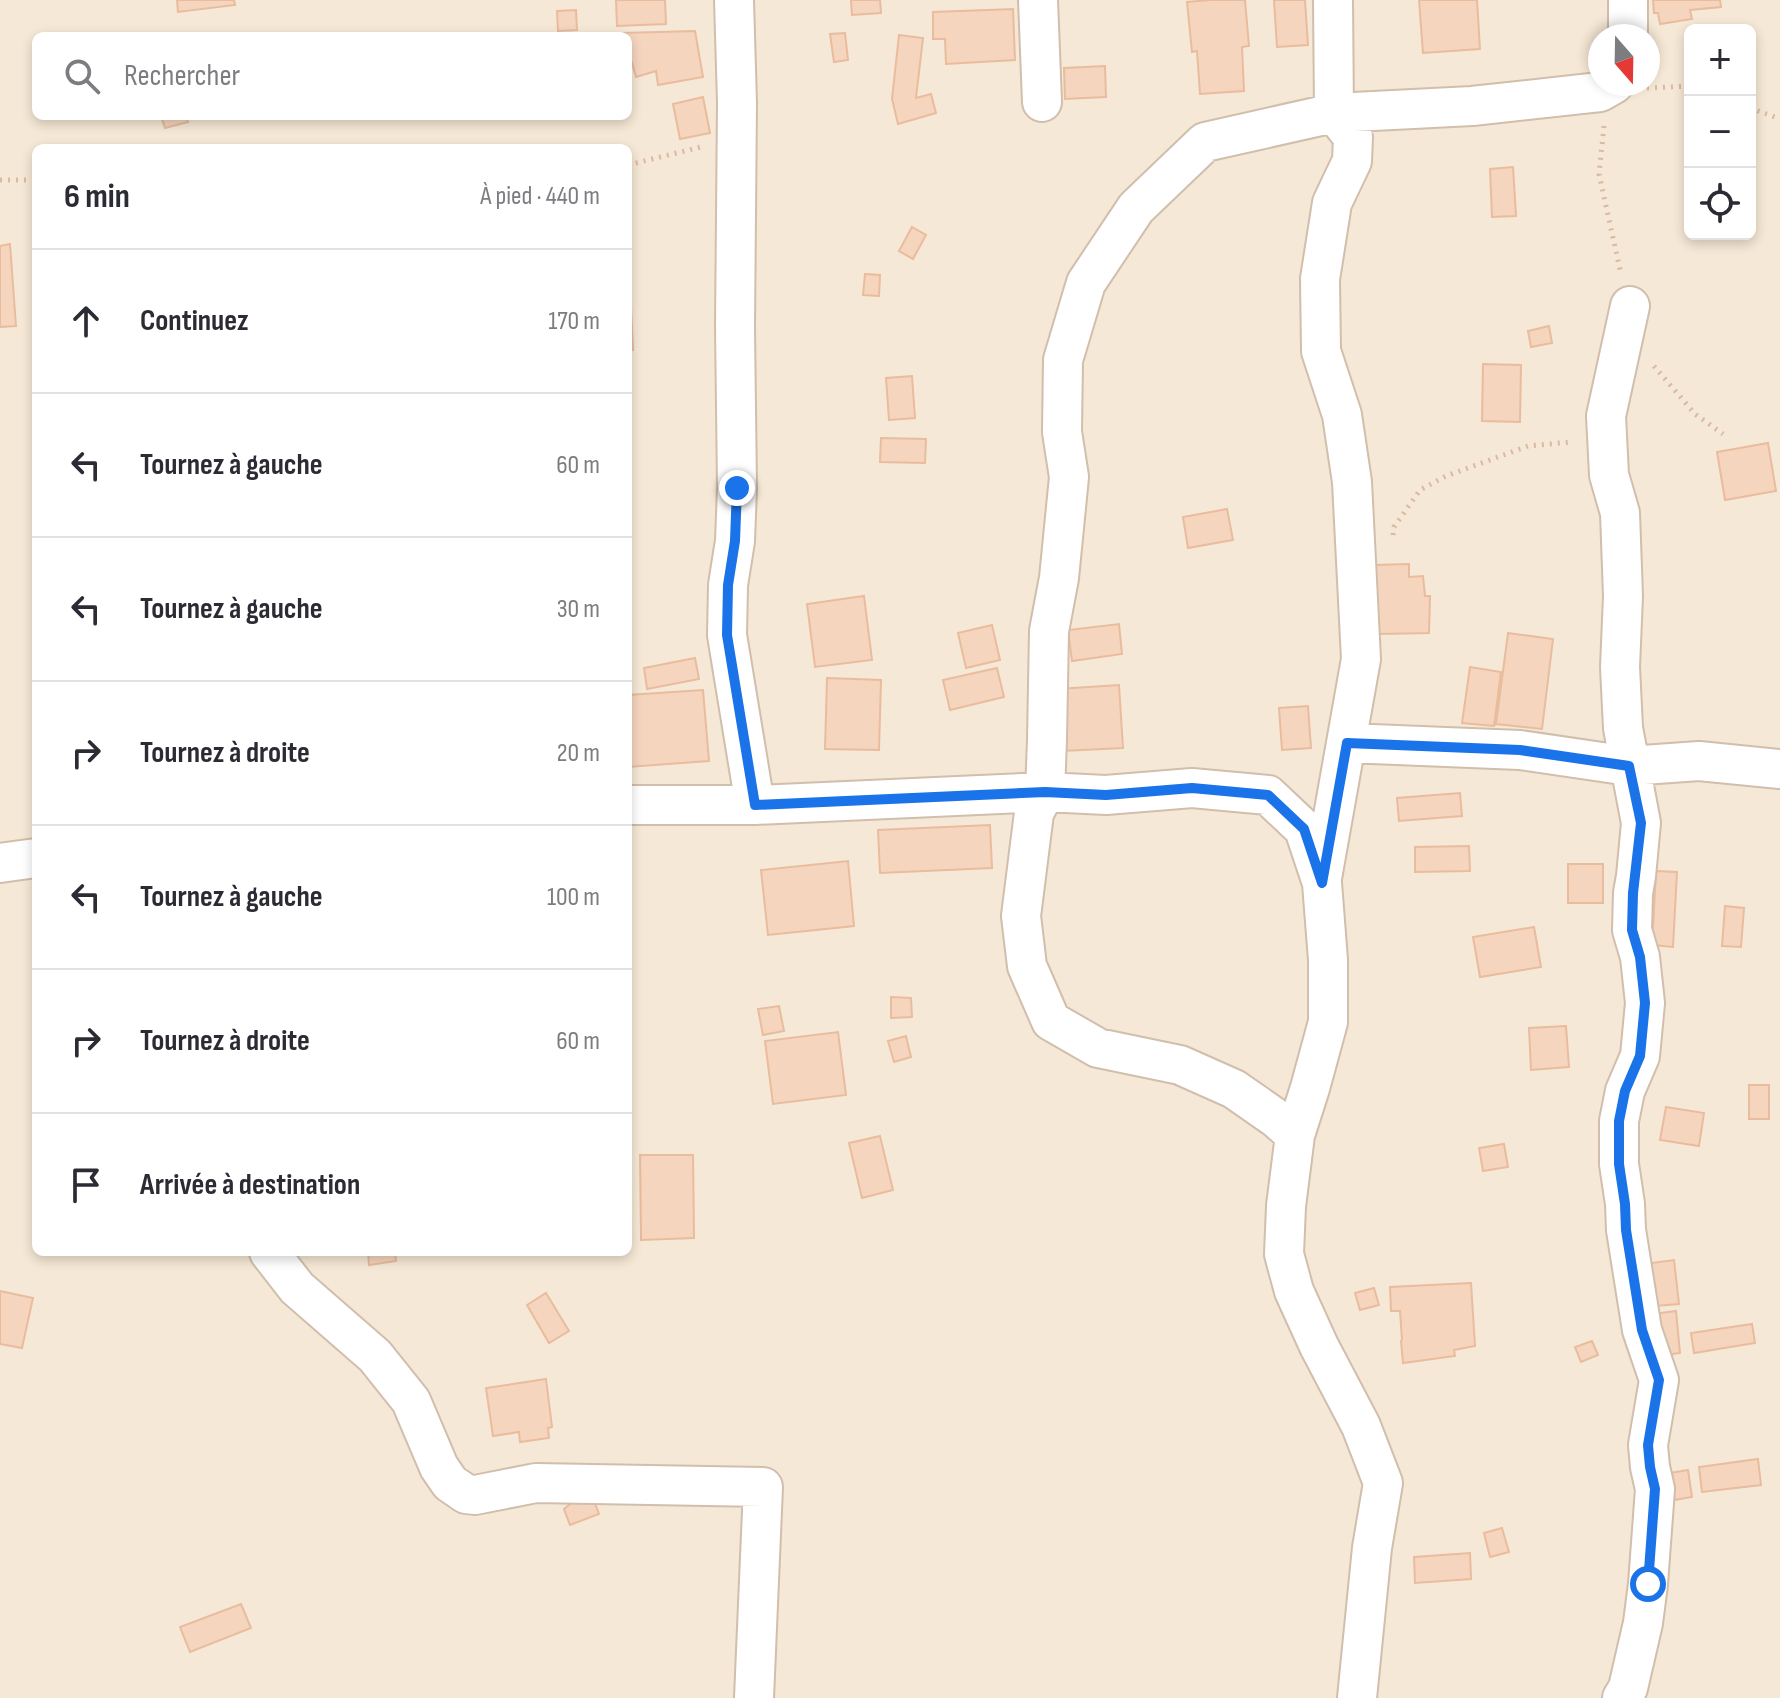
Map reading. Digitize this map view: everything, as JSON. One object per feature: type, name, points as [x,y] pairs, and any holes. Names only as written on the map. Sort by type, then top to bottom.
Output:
[{"type":"street","points":[[734,0],[737,488],[727,635],[755,805]]},
{"type":"street","points":[[1038,0],[1042,102]]},
{"type":"street","points":[[1322,883],[1361,659],[1352,482],[1342,415],[1321,351],[1320,279],[1332,203],[1352,161],[1353,137],[1334,113],[1333,0]]},
{"type":"street","points":[[1628,0],[1628,24]]},
{"type":"street","points":[[1295,1135],[1234,1089],[1180,1065],[1098,1048],[1051,1021],[1027,966],[1021,916],[1034,813],[1045,792],[1049,631],[1059,578],[1069,477],[1062,432],[1063,360],[1086,283],[1136,208],[1205,142],[1334,113],[1501,103],[1588,93]]},
{"type":"street","points":[[1622,1698],[1628,1688],[1643,1623],[1648,1584],[1655,1489],[1648,1445],[1659,1380],[1642,1330],[1619,1164],[1619,1121],[1625,1091],[1640,1056],[1645,1003],[1640,957],[1632,930],[1641,823],[1623,728],[1620,513],[1609,475],[1606,416],[1630,306]]},
{"type":"street","points":[[1347,743],[1520,750],[1629,766],[1699,761],[1780,769]]},
{"type":"street","points":[[632,805],[755,805],[1045,792],[1106,795],[1192,788],[1268,795],[1304,829],[1322,883],[1328,960],[1328,1022],[1295,1135],[1286,1206],[1284,1254],[1294,1291],[1361,1426],[1383,1483],[1372,1548],[1357,1698]]},
{"type":"street","points":[[0,863],[32,859]]},
{"type":"street","points":[[272,1256],[297,1288],[375,1356],[411,1401],[439,1467],[450,1483],[466,1494],[536,1483],[763,1487],[754,1698]]},
{"type":"path","points":[[1660,90],[1684,87]]},
{"type":"path","points":[[1620,96],[1599,174],[1630,306]]},
{"type":"path","points":[[1756,110],[1780,119]]},
{"type":"path","points":[[632,164],[737,141]]},
{"type":"path","points":[[0,180],[32,180]]},
{"type":"path","points":[[1651,362],[1695,414],[1723,434]]},
{"type":"path","points":[[1356,549],[1393,536],[1394,527],[1420,490],[1446,476],[1528,446],[1578,442],[1606,416]]},
{"type":"shaded area","points":[[0,0],[1780,0],[1780,1698],[0,1698]]},
{"type":"building","points":[[177,0],[234,0],[235,5],[178,12]]},
{"type":"building","points":[[616,0],[665,0],[666,24],[617,26]]},
{"type":"building","points":[[851,0],[880,0],[881,13],[852,15]]},
{"type":"building","points":[[1245,0],[1249,46],[1242,47],[1244,91],[1200,94],[1197,51],[1192,52],[1187,2]]},
{"type":"building","points":[[1274,0],[1305,0],[1308,45],[1277,47]]},
{"type":"building","points":[[1419,0],[1477,0],[1480,49],[1423,53]]},
{"type":"building","points":[[1653,0],[1720,0],[1721,7],[1690,10],[1692,19],[1660,24],[1658,13],[1654,13]]},
{"type":"building","points":[[1013,9],[1015,60],[946,64],[945,39],[933,39],[933,12]]},
{"type":"building","points":[[576,10],[577,30],[558,31],[557,11]]},
{"type":"building","points":[[695,31],[703,77],[658,85],[656,71],[636,77],[632,63],[632,33]]},
{"type":"building","points":[[845,33],[848,60],[834,62],[830,34]]},
{"type":"building","points":[[899,35],[923,38],[916,98],[931,94],[936,113],[898,124],[892,99]]},
{"type":"building","points":[[1105,66],[1106,97],[1065,99],[1064,68]]},
{"type":"building","points":[[703,97],[710,133],[680,139],[673,104]]},
{"type":"building","points":[[162,120],[188,122],[165,128]]},
{"type":"building","points":[[1513,167],[1516,216],[1492,217],[1490,169]]},
{"type":"building","points":[[912,227],[926,235],[913,259],[899,251]]},
{"type":"building","points":[[10,244],[16,326],[0,327],[0,246]]},
{"type":"building","points":[[865,274],[880,275],[879,296],[863,295]]},
{"type":"building","points":[[1549,326],[1552,343],[1531,347],[1528,331]]},
{"type":"building","points":[[1483,364],[1521,365],[1520,422],[1482,421]]},
{"type":"building","points":[[912,376],[915,418],[889,420],[886,378]]},
{"type":"building","points":[[881,438],[926,439],[925,463],[880,462]]},
{"type":"building","points":[[1768,443],[1776,491],[1725,500],[1717,452]]},
{"type":"building","points":[[1227,509],[1233,540],[1188,548],[1183,517]]},
{"type":"building","points":[[1409,564],[1409,577],[1423,576],[1425,596],[1430,596],[1429,633],[1379,634],[1374,565]]},
{"type":"building","points":[[864,596],[872,660],[815,667],[807,604]]},
{"type":"building","points":[[1119,624],[1122,654],[1072,661],[1068,630]]},
{"type":"building","points":[[992,625],[1000,660],[966,668],[958,633]]},
{"type":"building","points":[[1508,633],[1553,639],[1542,729],[1496,724]]},
{"type":"building","points":[[695,658],[699,679],[647,689],[644,668]]},
{"type":"building","points":[[1470,667],[1501,672],[1494,726],[1462,723]]},
{"type":"building","points":[[997,668],[1004,697],[950,710],[943,680]]},
{"type":"building","points":[[827,678],[881,680],[879,750],[825,749]]},
{"type":"building","points":[[1119,685],[1123,748],[1062,751],[1058,689]]},
{"type":"building","points":[[703,690],[709,761],[632,767],[632,695]]},
{"type":"building","points":[[1308,706],[1311,748],[1282,750],[1279,708]]},
{"type":"building","points":[[1460,793],[1462,816],[1399,821],[1397,798]]},
{"type":"building","points":[[990,825],[992,868],[880,873],[878,830]]},
{"type":"building","points":[[1469,846],[1470,871],[1415,872],[1415,847]]},
{"type":"building","points":[[848,861],[854,926],[768,935],[761,870]]},
{"type":"building","points":[[1568,864],[1603,864],[1603,903],[1568,903]]},
{"type":"building","points":[[1656,871],[1677,872],[1673,947],[1652,945]]},
{"type":"building","points":[[1725,906],[1744,908],[1741,947],[1722,946]]},
{"type":"building","points":[[1534,927],[1541,967],[1480,977],[1473,937]]},
{"type":"building","points":[[891,997],[911,998],[912,1017],[891,1018]]},
{"type":"building","points":[[779,1006],[784,1031],[763,1035],[758,1009]]},
{"type":"building","points":[[1566,1026],[1569,1067],[1531,1070],[1529,1028]]},
{"type":"building","points":[[838,1032],[846,1095],[773,1104],[765,1041]]},
{"type":"building","points":[[906,1036],[911,1057],[894,1062],[888,1041]]},
{"type":"building","points":[[1749,1085],[1769,1085],[1769,1119],[1749,1119]]},
{"type":"building","points":[[1666,1107],[1704,1113],[1699,1146],[1660,1140]]},
{"type":"building","points":[[880,1136],[893,1190],[862,1198],[849,1143]]},
{"type":"building","points":[[1504,1144],[1508,1167],[1483,1171],[1479,1148]]},
{"type":"building","points":[[640,1155],[693,1155],[694,1238],[641,1240]]},
{"type":"building","points":[[368,1256],[395,1256],[396,1261],[369,1265]]},
{"type":"building","points":[[1674,1260],[1679,1304],[1655,1306],[1651,1263]]},
{"type":"building","points":[[1471,1283],[1475,1346],[1454,1350],[1455,1356],[1403,1363],[1400,1311],[1391,1311],[1390,1287]]},
{"type":"building","points":[[1374,1288],[1379,1305],[1360,1310],[1355,1293]]},
{"type":"building","points":[[0,1291],[33,1298],[22,1348],[0,1344]]},
{"type":"building","points":[[546,1293],[569,1331],[549,1343],[527,1305]]},
{"type":"building","points":[[1676,1311],[1680,1353],[1658,1356],[1653,1314]]},
{"type":"building","points":[[1752,1324],[1755,1343],[1694,1353],[1691,1333]]},
{"type":"building","points":[[1592,1341],[1598,1355],[1581,1362],[1575,1347]]},
{"type":"building","points":[[546,1379],[552,1427],[548,1428],[549,1438],[520,1442],[519,1432],[493,1436],[486,1388]]},
{"type":"building","points":[[1758,1459],[1761,1485],[1702,1492],[1699,1467]]},
{"type":"building","points":[[1688,1470],[1692,1497],[1668,1501],[1664,1474]]},
{"type":"building","points":[[589,1488],[599,1514],[570,1525],[564,1509],[570,1504],[570,1497]]},
{"type":"building","points":[[1502,1528],[1509,1552],[1490,1557],[1484,1533]]},
{"type":"building","points":[[1470,1553],[1471,1579],[1415,1583],[1414,1557]]},
{"type":"building","points":[[241,1604],[251,1628],[190,1652],[180,1627]]},
{"type":"route","points":[[737,488],[727,635],[755,805],[1045,792],[1106,795],[1192,788],[1268,795],[1304,829],[1322,883],[1347,743],[1520,750],[1629,766],[1641,823],[1632,930],[1640,957],[1645,1003],[1640,1056],[1625,1091],[1619,1121],[1619,1164],[1642,1330],[1659,1380],[1648,1445],[1655,1489],[1648,1584]]}]
